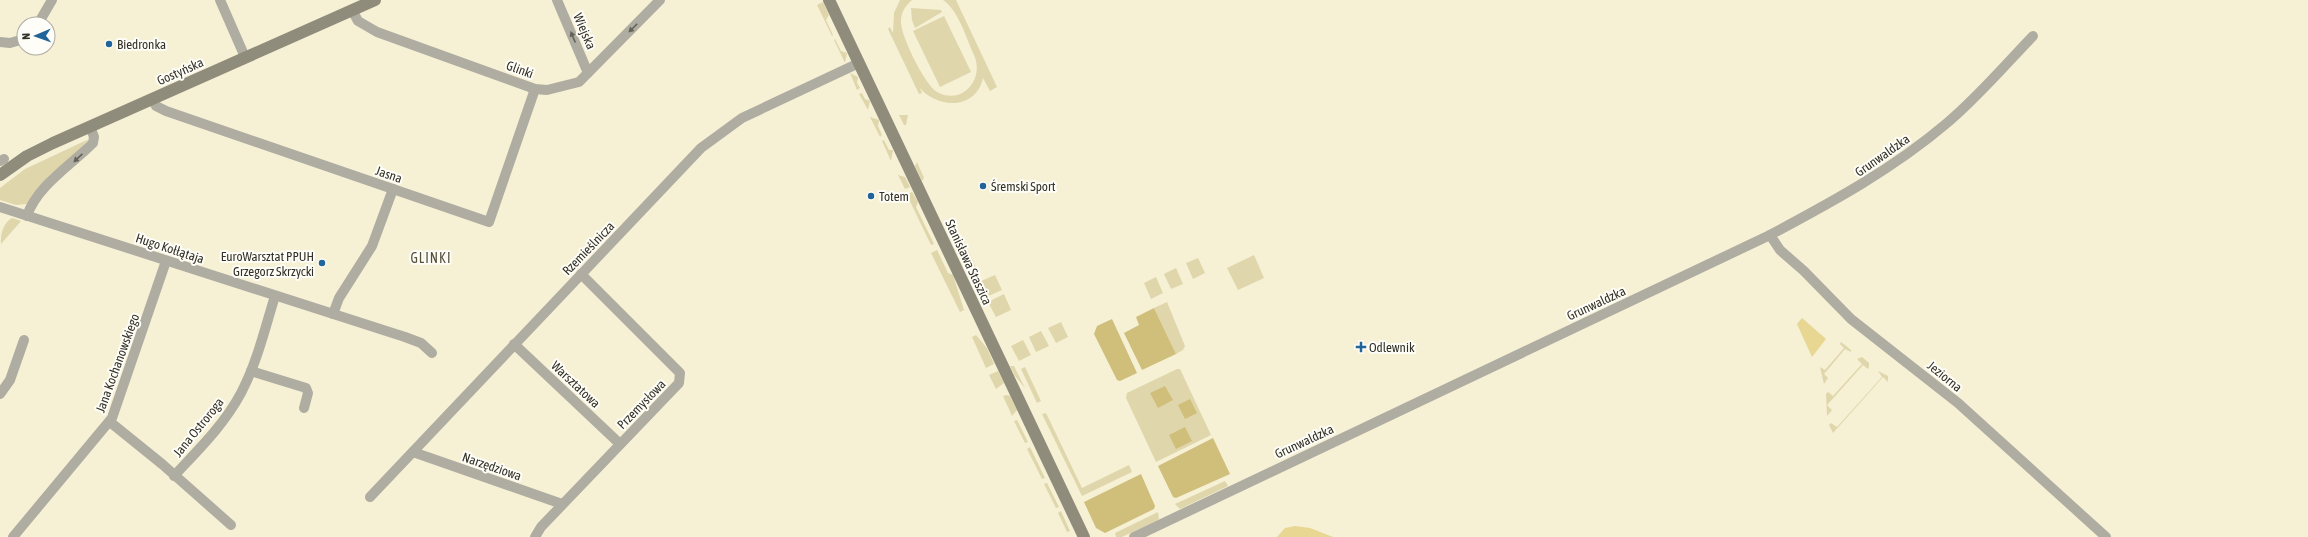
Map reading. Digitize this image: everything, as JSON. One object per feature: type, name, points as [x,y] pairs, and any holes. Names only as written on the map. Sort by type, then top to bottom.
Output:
[{"type":"main road","name":"Gostyńska","points":[[0,175],[27,156],[90,126],[375,0]]},
{"type":"main road","name":"Stanisława Staszica","points":[[829,0],[1084,537]]},
{"type":"street","points":[[43,16],[52,0]]},
{"type":"street","points":[[220,0],[245,57]]},
{"type":"street","name":"Wiejska","points":[[557,0],[588,73]]},
{"type":"street","name":"Glinki","points":[[352,10],[358,21],[377,32],[535,89],[547,90],[574,85],[588,73],[660,0]]},
{"type":"street","name":"Grunwaldzka","points":[[1134,537],[1770,235],[1846,194],[1933,134],[1964,107],[2033,36]]},
{"type":"street","points":[[0,42],[10,43],[16,41]]},
{"type":"street","name":"Rzemieślnicza","points":[[370,497],[700,148],[742,118],[859,63]]},
{"type":"street","name":"Jasna","points":[[152,99],[156,106],[166,111],[489,222],[535,89]]},
{"type":"street","points":[[27,216],[32,204],[40,194],[93,144],[94,137],[90,126]]},
{"type":"street","points":[[333,314],[339,298],[372,246],[393,189]]},
{"type":"street","name":"Hugo Kołłątaja","points":[[0,207],[414,340],[432,353]]},
{"type":"street","name":"Jeziorna","points":[[1770,235],[1780,250],[1804,271],[1851,319],[1958,403],[2106,537]]},
{"type":"street","name":"Jana Kochanowskiego","points":[[13,537],[110,422],[166,261]]},
{"type":"street","name":"Przemysłowa","points":[[536,537],[541,526],[680,383],[680,373],[581,274]]},
{"type":"street","name":"Jana Ostroroga","points":[[174,476],[224,419],[241,393],[251,371],[275,296]]},
{"type":"street","points":[[0,394],[10,380],[24,340]]},
{"type":"street","name":"Warsztatowa","points":[[514,344],[620,444]]},
{"type":"street","points":[[251,371],[306,388],[308,393],[304,408]]},
{"type":"street","name":"Jana Ostroroga","points":[[110,422],[231,525]]},
{"type":"street","name":"Narzędziowa","points":[[413,452],[562,504]]},
{"type":"shaded area","points":[[900,0],[912,0],[903,12],[901,18],[902,28],[914,59],[932,88],[937,92],[955,96],[963,93],[969,88],[974,81],[976,73],[977,64],[962,25],[949,5],[943,0],[956,0],[997,87],[990,91],[983,78],[979,88],[973,96],[965,101],[956,103],[946,103],[936,100],[920,88],[922,93],[919,94],[888,29],[890,27],[893,33],[894,13]]},
{"type":"shaded area","points":[[823,2],[829,15],[826,20],[833,35],[832,36],[817,5]]},
{"type":"shaded area","points":[[911,8],[941,10],[942,12],[915,28],[912,20]]},
{"type":"shaded area","points":[[944,16],[971,72],[940,87],[913,31]]},
{"type":"shaded area","points":[[835,39],[841,51],[847,53],[845,63],[834,40]]},
{"type":"shaded area","points":[[850,73],[858,77],[857,83],[860,88],[857,90]]},
{"type":"shaded area","points":[[862,93],[865,99],[870,101],[868,110],[859,94]]},
{"type":"shaded area","points":[[899,115],[908,115],[906,125],[904,125]]},
{"type":"shaded area","points":[[870,117],[879,120],[878,126],[882,135],[880,137]]},
{"type":"shaded area","points":[[89,139],[27,204],[16,205],[0,200],[0,188],[25,169]]},
{"type":"shaded area","points":[[884,140],[889,150],[893,150],[891,161],[882,141]]},
{"type":"shaded area","points":[[917,162],[924,178],[922,181],[915,166]]},
{"type":"shaded area","points":[[898,175],[905,177],[910,187],[905,189]]},
{"type":"shaded area","points":[[912,192],[918,202],[916,207],[934,244],[931,245],[907,195]]},
{"type":"shaded area","points":[[12,218],[21,221],[1,244],[4,226]]},
{"type":"shaded area","points":[[964,242],[980,276],[977,278],[962,247]]},
{"type":"shaded area","points":[[937,250],[948,273],[953,275],[964,310],[960,312],[931,253]]},
{"type":"shaded area","points":[[1254,255],[1264,278],[1238,290],[1227,268]]},
{"type":"shaded area","points":[[1198,258],[1205,273],[1193,279],[1186,263]]},
{"type":"shaded area","points":[[1176,268],[1183,284],[1171,289],[1164,274]]},
{"type":"shaded area","points":[[995,275],[1002,290],[986,297],[979,282]]},
{"type":"shaded area","points":[[1156,277],[1163,293],[1151,299],[1144,283]]},
{"type":"shaded area","points":[[1004,294],[1011,310],[996,317],[988,302]]},
{"type":"shaded area","points":[[1167,302],[1185,346],[1183,350],[1176,354],[1154,308]]},
{"type":"shaded area","points":[[1154,308],[1176,354],[1142,370],[1124,333],[1139,325],[1136,317]]},
{"type":"shaded area","points":[[1802,318],[1826,339],[1812,357],[1797,324]]},
{"type":"shaded area","points":[[1112,319],[1137,373],[1120,381],[1117,380],[1094,334],[1097,326]]},
{"type":"shaded area","points":[[1061,322],[1068,337],[1056,343],[1048,328]]},
{"type":"shaded area","points":[[1041,331],[1049,346],[1036,352],[1029,337]]},
{"type":"shaded area","points":[[976,335],[987,348],[994,364],[986,368],[972,337]]},
{"type":"shaded area","points":[[1023,340],[1031,355],[1019,361],[1011,346]]},
{"type":"shaded area","points":[[1841,342],[1851,350],[1851,352],[1845,349],[1824,374],[1828,378],[1824,384],[1820,367],[1825,370],[1844,348],[1840,344]]},
{"type":"shaded area","points":[[1862,357],[1869,363],[1868,369],[1863,365],[1827,405],[1832,410],[1827,416],[1826,394],[1828,392],[1833,396],[1862,364],[1857,359]]},
{"type":"shaded area","points":[[1010,366],[1014,366],[1025,388],[1015,376]]},
{"type":"shaded area","points":[[1025,367],[1041,401],[1037,403],[1021,369]]},
{"type":"shaded area","points":[[1177,369],[1180,369],[1211,435],[1156,462],[1126,398],[1127,393]]},
{"type":"shaded area","points":[[998,371],[1004,383],[996,389],[989,375]]},
{"type":"shaded area","points":[[1878,371],[1888,376],[1888,382],[1883,377],[1833,433],[1829,425],[1831,423],[1837,427],[1882,377]]},
{"type":"shaded area","points":[[1165,386],[1173,400],[1158,408],[1150,393]]},
{"type":"shaded area","points":[[1003,396],[1010,396],[1017,410],[1012,416]]},
{"type":"shaded area","points":[[1190,399],[1197,413],[1185,419],[1178,405]]},
{"type":"shaded area","points":[[1046,413],[1082,488],[1129,465],[1132,472],[1082,496],[1042,414]]},
{"type":"shaded area","points":[[1017,420],[1028,442],[1025,443],[1014,421]]},
{"type":"shaded area","points":[[1185,427],[1192,441],[1176,449],[1169,435]]},
{"type":"shaded area","points":[[1213,438],[1230,474],[1176,498],[1173,497],[1158,466]]},
{"type":"shaded area","points":[[1030,447],[1045,478],[1042,479],[1027,449]]},
{"type":"shaded area","points":[[1141,474],[1155,506],[1154,509],[1105,533],[1096,528],[1084,502]]},
{"type":"shaded area","points":[[1225,481],[1228,486],[1180,509],[1175,504]]},
{"type":"shaded area","points":[[1047,483],[1059,507],[1056,508],[1044,484]]},
{"type":"shaded area","points":[[1061,511],[1070,531],[1067,532],[1058,513]]},
{"type":"shaded area","points":[[1158,512],[1159,519],[1156,521],[1122,537],[1116,537],[1115,533]]},
{"type":"shaded area","points":[[1295,526],[1310,528],[1333,537],[1277,537],[1285,528]]},
{"type":"place","name":"Biedronka","points":[[109,44]]},
{"type":"place","name":"Śremski Sport","points":[[983,186]]},
{"type":"place","name":"Totem","points":[[871,196]]},
{"type":"place","name":"EuroWarsztat PPUH Grzegorz Skrzycki","points":[[322,263]]},
{"type":"place","name":"Odlewnik","points":[[1361,347]]},
{"type":"district","name":"GLINKI","points":[[431,258]]}]
